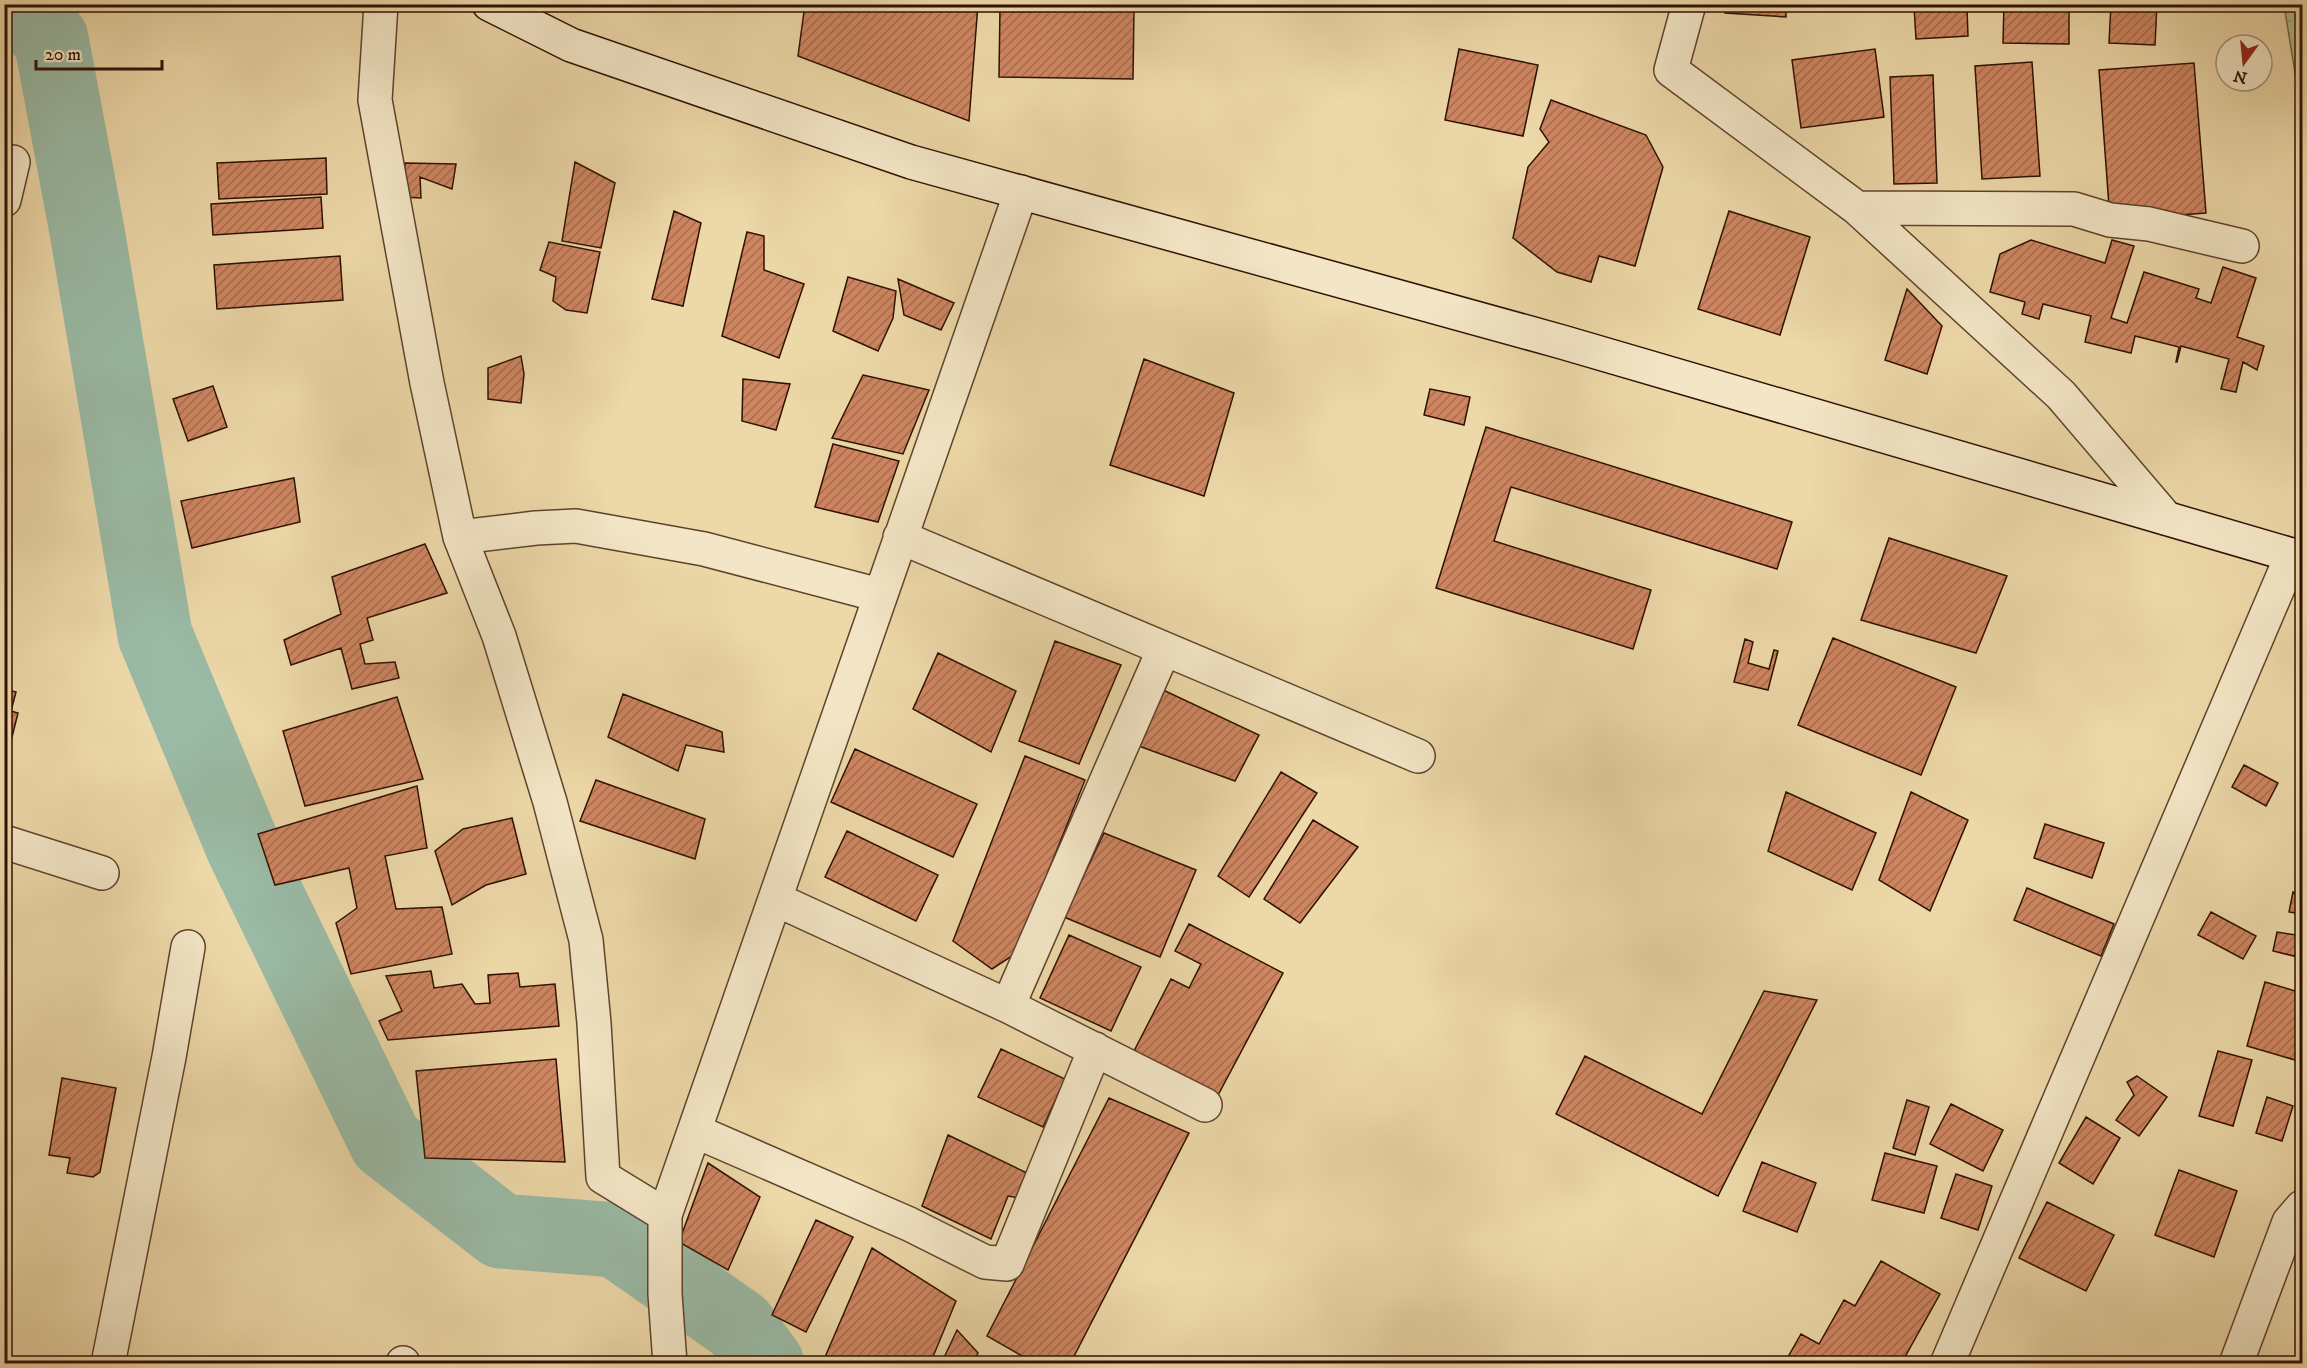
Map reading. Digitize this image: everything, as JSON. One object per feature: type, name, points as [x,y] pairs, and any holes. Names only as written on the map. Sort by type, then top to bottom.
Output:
[{"type":"street","points":[[381,4],[375,100],[427,383],[460,537],[499,636],[550,802],[586,940],[594,1023],[603,1177],[665,1215]]},
{"type":"street","points":[[489,4],[571,45],[911,162],[1562,342],[2297,556],[1947,1364]]},
{"type":"street","points":[[1689,4],[1671,70],[1857,208],[2061,395],[2166,518]]},
{"type":"street","points":[[4,200],[14,162]]},
{"type":"street","points":[[670,1364],[665,1294],[665,1215],[1021,192]]},
{"type":"street","points":[[1857,208],[2074,209],[2110,220],[2149,224],[2242,246]]},
{"type":"street","points":[[460,537],[576,526],[705,549],[879,595]]},
{"type":"street","points":[[900,537],[1418,756]]},
{"type":"street","points":[[1008,1006],[1164,649]]},
{"type":"street","points":[[4,842],[102,873]]},
{"type":"street","points":[[775,899],[1008,1006],[1205,1105]]},
{"type":"street","points":[[108,1364],[169,1057],[188,947]]},
{"type":"street","points":[[694,1131],[909,1224],[985,1262],[1008,1264],[1095,1049]]},
{"type":"street","points":[[2236,1364],[2289,1222],[2302,1207]]},
{"type":"green space","points":[[2284,5],[2302,5],[2302,116]]},
{"type":"building","points":[[805,4],[978,4],[969,121],[798,56]]},
{"type":"building","points":[[1726,4],[1786,4],[1786,17],[1725,13]]},
{"type":"building","points":[[1988,4],[1988,6],[1967,7],[1968,36],[1916,39],[1914,6]]},
{"type":"building","points":[[2004,4],[2069,4],[2069,44],[2003,43]]},
{"type":"building","points":[[2111,4],[2157,4],[2155,45],[2109,43]]},
{"type":"building","points":[[1000,7],[1134,9],[1133,79],[999,77]]},
{"type":"building","points":[[1459,49],[1538,65],[1523,136],[1445,120]]},
{"type":"building","points":[[1875,49],[1884,117],[1801,128],[1792,60]]},
{"type":"building","points":[[2032,62],[2040,176],[1982,179],[1975,66]]},
{"type":"building","points":[[2194,63],[2206,213],[2110,220],[2099,70]]},
{"type":"building","points":[[1933,75],[1937,183],[1894,184],[1890,77]]},
{"type":"building","points":[[1551,100],[1646,135],[1663,167],[1635,266],[1599,256],[1591,282],[1557,272],[1513,238],[1528,167],[1549,142],[1540,129]]},
{"type":"building","points":[[326,158],[327,194],[219,199],[217,163]]},
{"type":"building","points":[[575,162],[615,183],[601,248],[562,241]]},
{"type":"building","points":[[405,163],[456,164],[452,189],[420,177],[421,198],[403,197]]},
{"type":"building","points":[[321,197],[323,228],[213,235],[211,204]]},
{"type":"building","points":[[674,211],[701,223],[683,306],[652,299]]},
{"type":"building","points":[[1729,211],[1810,237],[1780,335],[1698,309]]},
{"type":"building","points":[[747,232],[764,236],[764,270],[804,284],[779,358],[722,336]]},
{"type":"building","points":[[2031,240],[2105,263],[2112,240],[2134,246],[2111,318],[2127,323],[2144,272],[2199,289],[2196,298],[2211,303],[2223,267],[2256,278],[2237,337],[2264,346],[2257,370],[2243,362],[2236,392],[2221,389],[2229,359],[2181,346],[2176,362],[2179,347],[2135,336],[2131,353],[2085,342],[2091,316],[2043,304],[2039,319],[2022,314],[2025,302],[1990,292],[2000,254]]},
{"type":"building","points":[[549,242],[600,252],[587,313],[566,310],[553,301],[556,277],[540,270]]},
{"type":"building","points":[[340,256],[343,300],[217,309],[214,265]]},
{"type":"building","points":[[848,277],[896,291],[893,318],[878,351],[833,331]]},
{"type":"building","points":[[898,279],[954,303],[941,330],[904,315]]},
{"type":"building","points":[[1907,289],[1942,326],[1927,374],[1885,360]]},
{"type":"building","points":[[521,356],[524,374],[521,403],[488,399],[488,368]]},
{"type":"building","points":[[1144,359],[1234,393],[1204,496],[1110,465]]},
{"type":"building","points":[[863,375],[929,390],[903,454],[832,438]]},
{"type":"building","points":[[743,379],[790,384],[776,430],[742,421]]},
{"type":"building","points":[[213,386],[227,427],[188,441],[173,399]]},
{"type":"building","points":[[1430,389],[1470,397],[1464,425],[1424,415]]},
{"type":"building","points":[[1486,427],[1792,522],[1777,569],[1511,487],[1494,541],[1651,590],[1633,649],[1436,588]]},
{"type":"building","points":[[833,444],[899,461],[878,522],[815,507]]},
{"type":"building","points":[[294,478],[300,522],[192,548],[181,501]]},
{"type":"building","points":[[1889,538],[2007,576],[1976,653],[1861,620]]},
{"type":"building","points":[[425,544],[447,593],[367,618],[373,640],[360,644],[365,664],[395,662],[399,678],[352,689],[341,648],[291,665],[284,640],[341,614],[332,577]]},
{"type":"building","points":[[1833,638],[1956,687],[1921,775],[1798,725]]},
{"type":"building","points":[[1745,639],[1753,642],[1748,663],[1769,669],[1774,650],[1778,651],[1768,690],[1734,682]]},
{"type":"building","points":[[1055,641],[1121,665],[1079,764],[1019,741]]},
{"type":"building","points":[[938,653],[1016,691],[991,752],[913,709]]},
{"type":"building","points":[[4,689],[16,692],[11,711],[18,713],[4,769]]},
{"type":"building","points":[[1161,689],[1259,735],[1235,781],[1136,745]]},
{"type":"building","points":[[623,694],[722,732],[724,752],[686,745],[678,771],[608,737]]},
{"type":"building","points":[[397,697],[423,779],[305,806],[283,731]]},
{"type":"building","points":[[855,749],[977,804],[953,857],[831,802]]},
{"type":"building","points":[[1025,756],[1085,780],[1015,954],[992,969],[953,941]]},
{"type":"building","points":[[2244,765],[2278,783],[2266,806],[2232,787]]},
{"type":"building","points":[[1281,772],[1317,793],[1249,897],[1218,876]]},
{"type":"building","points":[[596,780],[705,819],[695,859],[580,821]]},
{"type":"building","points":[[417,786],[427,848],[385,856],[396,909],[442,907],[452,954],[351,974],[336,923],[357,908],[349,868],[275,885],[258,834]]},
{"type":"building","points":[[1786,792],[1876,833],[1852,890],[1768,851]]},
{"type":"building","points":[[1911,792],[1968,820],[1930,911],[1879,880]]},
{"type":"building","points":[[512,818],[526,874],[486,885],[452,905],[435,851],[463,829]]},
{"type":"building","points":[[1313,820],[1358,847],[1300,923],[1264,899]]},
{"type":"building","points":[[2045,824],[2104,843],[2092,878],[2034,858]]},
{"type":"building","points":[[847,831],[938,875],[916,921],[825,877]]},
{"type":"building","points":[[1104,833],[1196,870],[1160,957],[1064,917]]},
{"type":"building","points":[[2027,888],[2114,924],[2101,956],[2014,920]]},
{"type":"building","points":[[2293,892],[2302,895],[2302,958],[2273,951],[2277,932],[2296,935],[2301,914],[2289,912]]},
{"type":"building","points":[[2211,912],[2256,936],[2243,959],[2198,935]]},
{"type":"building","points":[[1189,924],[1283,973],[1217,1097],[1133,1053],[1171,979],[1189,988],[1201,964],[1175,951]]},
{"type":"building","points":[[1069,935],[1141,967],[1111,1031],[1040,998]]},
{"type":"building","points":[[431,971],[434,988],[462,984],[475,1004],[490,1003],[488,975],[518,973],[520,987],[555,984],[559,1026],[388,1040],[379,1021],[402,1011],[386,976]]},
{"type":"building","points":[[2265,982],[2302,993],[2302,1062],[2247,1046]]},
{"type":"building","points":[[1764,991],[1817,1000],[1718,1196],[1556,1114],[1585,1056],[1702,1114]]},
{"type":"building","points":[[1001,1049],[1065,1079],[1043,1127],[978,1097]]},
{"type":"building","points":[[2218,1051],[2252,1060],[2233,1126],[2199,1116]]},
{"type":"building","points":[[556,1059],[565,1162],[425,1158],[416,1071]]},
{"type":"building","points":[[2137,1076],[2167,1097],[2139,1136],[2116,1120],[2134,1095],[2127,1082]]},
{"type":"building","points":[[62,1078],[116,1088],[100,1172],[93,1177],[67,1173],[70,1158],[49,1155]]},
{"type":"building","points":[[2267,1097],[2293,1106],[2282,1141],[2256,1133]]},
{"type":"building","points":[[1109,1098],[1189,1133],[1070,1364],[1036,1364],[987,1336]]},
{"type":"building","points":[[1907,1100],[1929,1107],[1915,1155],[1893,1148]]},
{"type":"building","points":[[1951,1104],[2003,1130],[1983,1171],[1930,1144]]},
{"type":"building","points":[[2086,1117],[2120,1138],[2093,1184],[2059,1163]]},
{"type":"building","points":[[948,1135],[1029,1174],[1020,1198],[1008,1196],[991,1239],[922,1206]]},
{"type":"building","points":[[1885,1153],[1937,1166],[1924,1213],[1872,1200]]},
{"type":"building","points":[[1762,1162],[1816,1183],[1797,1232],[1743,1211]]},
{"type":"building","points":[[708,1163],[760,1197],[728,1270],[679,1242]]},
{"type":"building","points":[[2179,1170],[2237,1191],[2214,1257],[2155,1235]]},
{"type":"building","points":[[1956,1174],[1992,1186],[1978,1230],[1941,1218]]},
{"type":"building","points":[[2047,1202],[2114,1235],[2086,1291],[2019,1258]]},
{"type":"building","points":[[816,1220],[853,1237],[806,1332],[772,1315]]},
{"type":"building","points":[[872,1248],[956,1301],[930,1364],[822,1364]]},
{"type":"building","points":[[1881,1261],[1940,1294],[1901,1364],[1784,1364],[1801,1334],[1819,1344],[1844,1300],[1855,1306]]},
{"type":"building","points":[[957,1330],[978,1353],[973,1364],[941,1364]]},
{"type":"waterway","points":[[16,4],[51,39],[87,231],[155,635],[244,849],[386,1142],[501,1231],[616,1240],[739,1326],[767,1364]]}]
